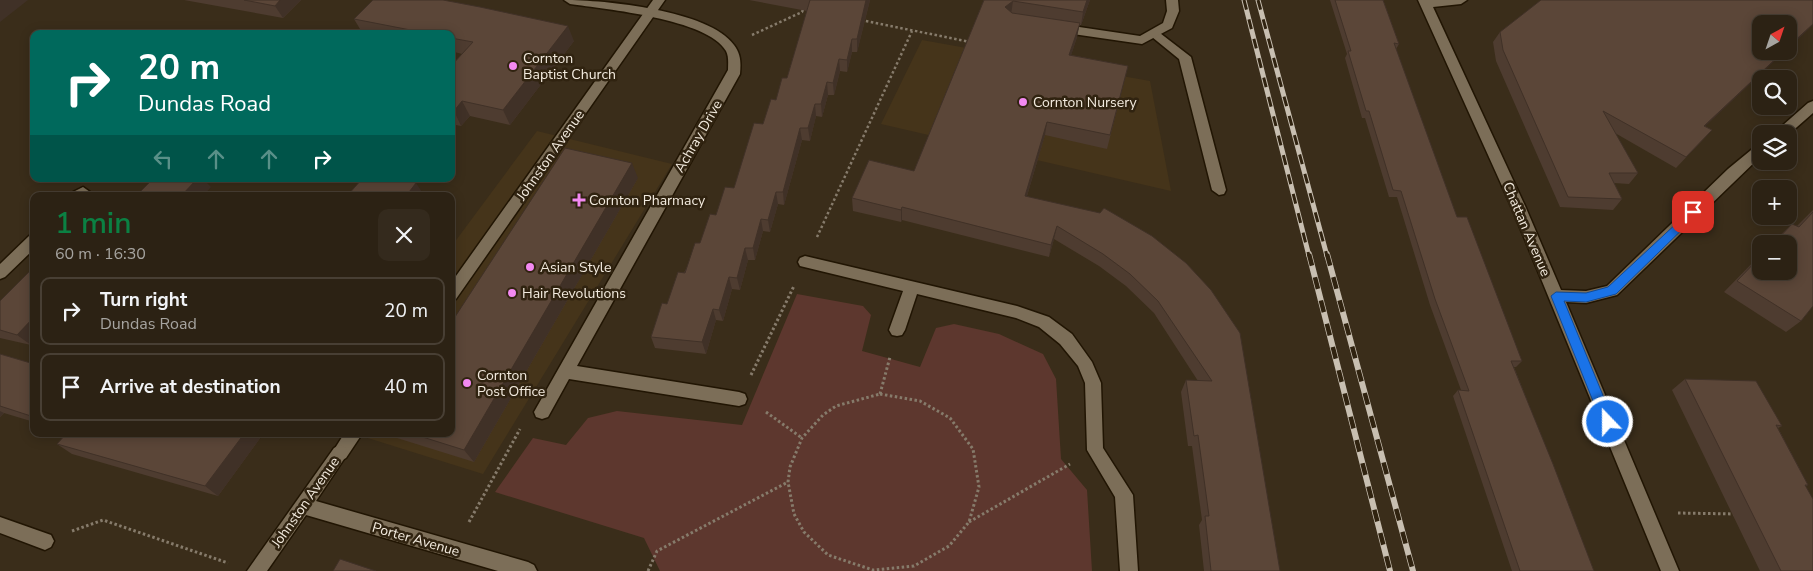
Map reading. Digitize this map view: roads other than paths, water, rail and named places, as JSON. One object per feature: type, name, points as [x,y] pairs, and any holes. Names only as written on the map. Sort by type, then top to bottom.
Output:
[{"type":"street","points":[[570,0],[649,14]]},
{"type":"street","name":"Johnston Avenue","points":[[455,289],[659,0]]},
{"type":"street","points":[[1049,26],[1142,40],[1156,34],[1168,25],[1174,11],[1172,0]]},
{"type":"street","points":[[1425,2],[1462,0]]},
{"type":"street","name":"Chattan Avenue","points":[[1425,2],[1519,208],[1644,513],[1670,571]]},
{"type":"street","name":"Achray Drive","points":[[542,412],[734,74],[735,58],[729,46],[707,28],[649,14]]},
{"type":"street","points":[[1156,34],[1185,57],[1219,190]]},
{"type":"street","points":[[1791,125],[1813,106]]},
{"type":"street","points":[[1556,296],[1586,297],[1612,291],[1733,173],[1752,157]]},
{"type":"street","points":[[0,274],[30,244]]},
{"type":"street","points":[[805,262],[1017,312],[1044,322],[1066,339],[1084,362],[1093,383],[1095,450],[1124,495],[1129,571]]},
{"type":"street","points":[[897,330],[912,286]]},
{"type":"street","points":[[565,371],[739,399]]},
{"type":"street","name":"Johnston Avenue","points":[[256,571],[352,437]]},
{"type":"street","name":"Porter Avenue","points":[[304,506],[528,571]]},
{"type":"street","points":[[0,525],[45,541]]},
{"type":"railway","points":[[1244,0],[1309,256]]},
{"type":"railway","points":[[1258,0],[1327,256]]},
{"type":"railway","points":[[1309,254],[1390,571]]},
{"type":"railway","points":[[1327,254],[1413,571]]},
{"type":"place","name":"Cornton Baptist Church","points":[[513,66]]},
{"type":"place","name":"Cornton Nursery","points":[[1023,102]]},
{"type":"place","name":"Cornton Pharmacy","points":[[579,200]]},
{"type":"place","name":"Asian Style","points":[[530,267]]},
{"type":"place","name":"Hair Revolutions","points":[[512,293]]},
{"type":"place","name":"Cornton Post Office","points":[[467,383]]}]
